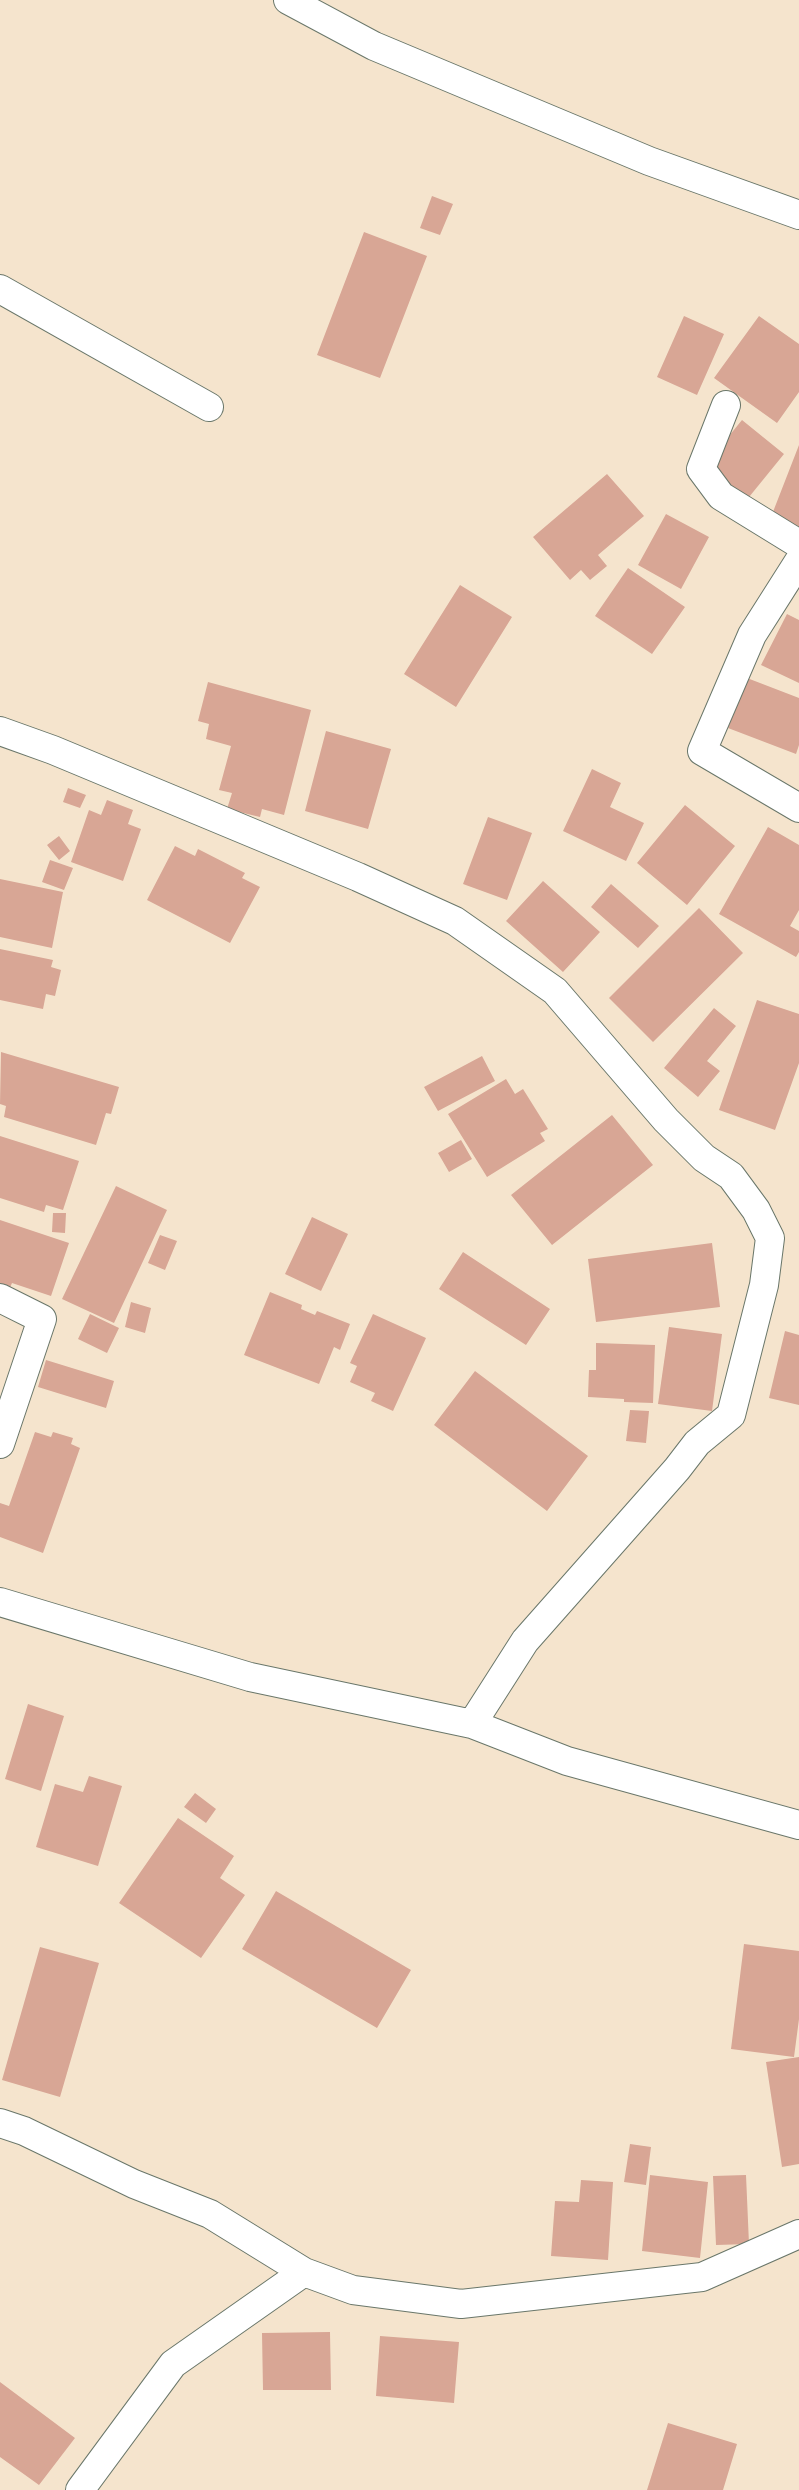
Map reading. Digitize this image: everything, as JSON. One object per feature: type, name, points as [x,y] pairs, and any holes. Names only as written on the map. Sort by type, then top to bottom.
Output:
[{"type":"street","points":[[288,0],[374,46],[649,161],[799,215]]},
{"type":"street","points":[[0,289],[209,407]]},
{"type":"street","points":[[726,405],[701,469],[721,496],[799,544]]},
{"type":"street","points":[[799,561],[752,635],[702,751],[799,808]]},
{"type":"street","points":[[0,731],[53,750],[358,877],[455,921],[555,991],[666,1120],[704,1158],[731,1176],[756,1210],[770,1238],[764,1285],[731,1415],[697,1443],[526,1641],[472,1724]]},
{"type":"street","points":[[0,1298],[42,1319],[0,1444]]},
{"type":"street","points":[[0,1602],[250,1677],[472,1724],[566,1762],[799,1825]]},
{"type":"street","points":[[0,2124],[24,2131],[134,2184],[210,2214],[304,2272],[353,2290],[461,2304],[702,2276],[799,2234]]},
{"type":"street","points":[[80,2490],[173,2364],[304,2272]]},
{"type":"building","points":[[432,196],[453,204],[440,235],[420,228]]},
{"type":"building","points":[[364,232],[427,256],[380,378],[317,355]]},
{"type":"building","points":[[684,316],[724,334],[697,395],[657,377]]},
{"type":"building","points":[[759,316],[799,344],[799,392],[777,423],[714,378]]},
{"type":"building","points":[[742,420],[784,454],[745,502],[702,469]]},
{"type":"building","points":[[799,445],[799,528],[771,517]]},
{"type":"building","points":[[607,474],[644,516],[598,555],[607,566],[590,580],[581,570],[570,580],[533,537]]},
{"type":"building","points":[[666,514],[709,537],[681,589],[638,565]]},
{"type":"building","points":[[628,568],[685,607],[652,654],[595,616]]},
{"type":"building","points":[[460,585],[512,617],[456,707],[404,674]]},
{"type":"building","points":[[787,614],[799,620],[799,683],[761,665]]},
{"type":"building","points":[[747,678],[799,698],[799,745],[796,754],[728,728]]},
{"type":"building","points":[[208,682],[311,710],[284,815],[262,809],[260,817],[227,809],[232,793],[219,790],[231,746],[206,739],[209,724],[198,721]]},
{"type":"building","points":[[326,731],[391,749],[368,829],[305,811]]},
{"type":"building","points":[[592,769],[621,783],[610,807],[644,823],[626,861],[563,831]]},
{"type":"building","points":[[68,788],[86,795],[80,808],[63,802]]},
{"type":"building","points":[[107,800],[133,810],[128,824],[141,829],[123,881],[71,862],[89,810],[101,815]]},
{"type":"building","points":[[685,805],[735,846],[687,905],[637,863]]},
{"type":"building","points":[[488,817],[532,833],[507,900],[463,884]]},
{"type":"building","points":[[768,827],[799,845],[799,910],[790,926],[799,931],[799,952],[796,957],[719,914]]},
{"type":"building","points":[[59,836],[70,851],[59,860],[47,845]]},
{"type":"building","points":[[175,846],[195,856],[198,849],[245,873],[242,878],[260,887],[230,943],[147,900]]},
{"type":"building","points":[[50,860],[73,868],[64,890],[42,882]]},
{"type":"building","points":[[0,879],[63,892],[52,948],[0,937]]},
{"type":"building","points":[[543,881],[600,932],[563,972],[506,921]]},
{"type":"building","points":[[611,884],[659,926],[638,948],[591,907]]},
{"type":"building","points":[[699,908],[743,953],[653,1042],[609,998]]},
{"type":"building","points":[[0,949],[53,960],[51,967],[61,970],[55,996],[46,994],[43,1009],[0,1000]]},
{"type":"building","points":[[757,1000],[799,1014],[799,1063],[775,1130],[719,1110]]},
{"type":"building","points":[[714,1008],[736,1026],[707,1061],[720,1071],[698,1097],[664,1068]]},
{"type":"building","points":[[1,1052],[119,1087],[111,1114],[106,1113],[96,1145],[4,1117],[6,1106],[0,1104]]},
{"type":"building","points":[[482,1056],[495,1081],[438,1111],[424,1087]]},
{"type":"building","points":[[506,1079],[515,1094],[523,1089],[548,1129],[540,1133],[545,1141],[487,1177],[448,1114]]},
{"type":"building","points":[[612,1115],[653,1165],[552,1245],[511,1195]]},
{"type":"building","points":[[0,1136],[79,1161],[63,1210],[46,1205],[44,1212],[0,1198]]},
{"type":"building","points":[[461,1140],[472,1159],[449,1172],[438,1153]]},
{"type":"building","points":[[116,1186],[167,1210],[114,1323],[62,1299]]},
{"type":"building","points":[[53,1213],[66,1213],[65,1233],[52,1232]]},
{"type":"building","points":[[312,1217],[348,1234],[321,1291],[285,1274]]},
{"type":"building","points":[[0,1220],[69,1243],[51,1296],[12,1283],[9,1290],[0,1287]]},
{"type":"building","points":[[160,1235],[177,1241],[165,1270],[148,1263]]},
{"type":"building","points":[[712,1243],[720,1307],[596,1322],[588,1259]]},
{"type":"building","points":[[463,1252],[550,1309],[526,1345],[439,1289]]},
{"type":"building","points":[[270,1292],[302,1305],[301,1309],[315,1315],[317,1311],[350,1324],[340,1350],[334,1347],[319,1384],[244,1355]]},
{"type":"building","points":[[131,1302],[151,1308],[145,1333],[125,1327]]},
{"type":"building","points":[[90,1314],[119,1328],[107,1353],[78,1339]]},
{"type":"building","points":[[373,1314],[426,1338],[393,1411],[371,1401],[375,1393],[350,1382],[357,1366],[350,1363]]},
{"type":"building","points":[[669,1327],[722,1334],[712,1411],[658,1404]]},
{"type":"building","points":[[785,1331],[799,1335],[799,1405],[769,1398]]},
{"type":"building","points":[[596,1343],[655,1345],[653,1403],[624,1402],[624,1399],[588,1397],[589,1370],[596,1370]]},
{"type":"building","points":[[46,1360],[114,1381],[106,1408],[38,1387]]},
{"type":"building","points":[[475,1371],[588,1456],[547,1511],[434,1425]]},
{"type":"building","points":[[630,1410],[649,1411],[646,1443],[626,1441]]},
{"type":"building","points":[[35,1432],[51,1437],[53,1432],[73,1438],[71,1444],[80,1448],[43,1553],[0,1537],[0,1503],[9,1506]]},
{"type":"building","points":[[28,1704],[64,1716],[41,1791],[5,1779]]},
{"type":"building","points":[[89,1776],[122,1786],[98,1866],[36,1847],[55,1784],[83,1792]]},
{"type":"building","points":[[195,1793],[216,1809],[206,1823],[184,1807]]},
{"type":"building","points":[[178,1818],[234,1856],[220,1878],[245,1895],[201,1958],[119,1903]]},
{"type":"building","points":[[276,1891],[411,1970],[377,2028],[242,1949]]},
{"type":"building","points":[[744,1944],[799,1951],[799,2019],[794,2057],[731,2049]]},
{"type":"building","points":[[40,1947],[99,1963],[60,2097],[2,2080]]},
{"type":"building","points":[[799,2057],[799,2164],[782,2167],[766,2062]]},
{"type":"building","points":[[630,2144],[651,2147],[646,2185],[624,2182]]},
{"type":"building","points":[[650,2175],[708,2182],[700,2258],[642,2251]]},
{"type":"building","points":[[746,2175],[749,2244],[716,2245],[713,2176]]},
{"type":"building","points":[[581,2180],[613,2182],[608,2260],[551,2256],[555,2201],[579,2202]]},
{"type":"building","points":[[330,2332],[331,2390],[263,2390],[262,2333]]},
{"type":"building","points":[[380,2336],[459,2342],[454,2403],[376,2396]]},
{"type":"building","points":[[0,2382],[75,2438],[39,2485],[0,2457]]},
{"type":"building","points":[[668,2423],[737,2444],[723,2490],[647,2490]]}]
